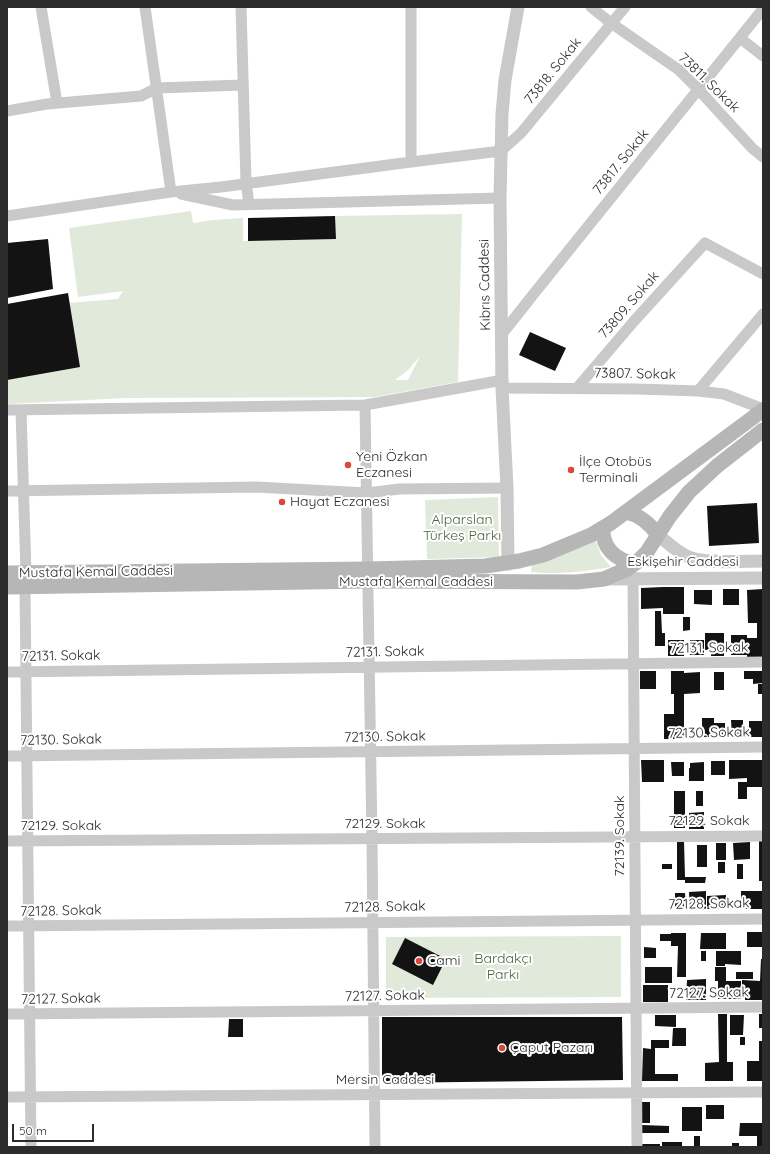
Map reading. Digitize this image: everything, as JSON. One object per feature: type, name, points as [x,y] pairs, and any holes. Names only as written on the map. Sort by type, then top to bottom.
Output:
[{"type":"main road","name":"Mustafa Kemal Caddesi","points":[[368,575],[508,564],[569,545],[591,535],[626,512],[763,410]]},
{"type":"main road","name":"Mustafa Kemal Caddesi","points":[[7,587],[26,580],[368,575],[577,582],[604,579],[627,569],[634,571],[670,516],[690,492],[717,466],[763,430]]},
{"type":"main road","points":[[626,512],[644,520],[658,535]]},
{"type":"main road","points":[[603,528],[606,544],[610,550],[615,556],[634,571]]},
{"type":"main road","name":"Mustafa Kemal Caddesi","points":[[7,573],[26,580]]},
{"type":"street","points":[[41,7],[57,103]]},
{"type":"street","points":[[145,7],[171,192]]},
{"type":"street","points":[[241,7],[246,183],[249,204]]},
{"type":"street","points":[[411,7],[411,162]]},
{"type":"street","name":"Kıbrıs Caddesi","points":[[508,564],[500,198],[502,114],[505,80],[518,7]]},
{"type":"street","name":"73811. Sokak","points":[[591,7],[611,23],[679,70],[752,148],[763,157]]},
{"type":"street","name":"73818. Sokak","points":[[501,152],[521,133],[625,7]]},
{"type":"street","name":"73817. Sokak","points":[[502,334],[763,9]]},
{"type":"street","points":[[740,38],[763,56]]},
{"type":"street","points":[[7,111],[57,103],[141,96],[157,88],[243,85]]},
{"type":"street","points":[[7,216],[171,192],[501,152]]},
{"type":"street","points":[[171,192],[233,205],[500,198]]},
{"type":"street","name":"73809. Sokak","points":[[577,388],[635,320],[705,243],[763,274]]},
{"type":"street","points":[[698,391],[763,314]]},
{"type":"street","name":"73807. Sokak","points":[[7,410],[365,405],[503,384],[577,388],[698,391],[724,394],[763,410]]},
{"type":"street","points":[[365,405],[376,1095],[375,1147]]},
{"type":"street","points":[[21,410],[26,580],[27,841],[31,1147]]},
{"type":"street","points":[[7,491],[256,487],[367,493],[399,489],[507,488]]},
{"type":"street","name":"Eskişehir Caddesi","points":[[658,535],[681,553],[691,558],[711,561],[763,561]]},
{"type":"street","name":"Eskişehir Caddesi","points":[[634,571],[763,578]]},
{"type":"street","name":"72139. Sokak","points":[[634,571],[637,1147]]},
{"type":"street","name":"72131. Sokak","points":[[7,672],[763,662]]},
{"type":"street","name":"72130. Sokak","points":[[7,756],[763,747]]},
{"type":"street","name":"72129. Sokak","points":[[7,842],[763,836]]},
{"type":"street","name":"72128. Sokak","points":[[7,926],[763,919]]},
{"type":"street","name":"72127. Sokak","points":[[7,1014],[763,1007]]},
{"type":"street","name":"Mersin Caddesi","points":[[7,1097],[763,1092]]},
{"type":"green space","points":[[191,211],[193,223],[243,218],[243,241],[335,239],[335,216],[462,214],[458,382],[374,397],[127,398],[7,404],[7,308],[118,299],[123,291],[78,297],[69,228]],"holes":[[[420,356],[408,380],[395,380],[408,370]]]},
{"type":"green space","name":"Alparslan Türkeş Parkı","points":[[498,497],[499,557],[427,559],[425,500]]},
{"type":"green space","points":[[596,541],[601,555],[611,567],[561,573],[531,572],[532,564],[547,561]]},
{"type":"green space","name":"Bardakçı Parkı","points":[[621,936],[621,997],[386,998],[386,937]]},
{"type":"building","points":[[335,216],[336,239],[248,241],[248,218]]},
{"type":"building","points":[[48,239],[53,289],[7,298],[7,243]]},
{"type":"building","points":[[68,293],[80,367],[7,380],[7,304]]},
{"type":"building","points":[[530,332],[566,348],[555,371],[519,355]]},
{"type":"building","points":[[757,503],[759,543],[709,546],[707,506]]},
{"type":"building","points":[[684,587],[684,614],[663,614],[663,608],[641,609],[641,588]]},
{"type":"building","points":[[723,589],[739,589],[739,605],[723,605]]},
{"type":"building","points":[[763,589],[763,657],[731,655],[731,635],[747,635],[747,638],[757,638],[757,623],[748,623],[747,590]]},
{"type":"building","points":[[694,590],[712,590],[712,605],[694,604]]},
{"type":"building","points":[[655,611],[661,611],[662,633],[665,633],[665,646],[655,646]]},
{"type":"building","points":[[683,617],[690,617],[690,630],[683,631]]},
{"type":"building","points":[[705,633],[724,633],[724,656],[711,656],[712,650],[705,650]]},
{"type":"building","points":[[668,640],[684,640],[684,656],[668,656]]},
{"type":"building","points":[[690,640],[704,640],[704,655],[690,655]]},
{"type":"building","points":[[640,671],[656,671],[656,689],[640,689]]},
{"type":"building","points":[[671,671],[684,671],[684,673],[700,672],[700,693],[684,694],[684,739],[664,739],[664,714],[674,714],[674,694],[671,694]]},
{"type":"building","points":[[744,671],[763,671],[763,683],[753,684],[753,679],[744,679]]},
{"type":"building","points":[[714,672],[724,672],[724,690],[714,690]]},
{"type":"building","points":[[758,684],[763,684],[763,694],[758,694]]},
{"type":"building","points":[[702,718],[714,718],[714,723],[725,723],[725,737],[702,737]]},
{"type":"building","points":[[731,720],[743,720],[743,737],[732,737]]},
{"type":"building","points":[[749,721],[763,721],[763,737],[749,737]]},
{"type":"building","points":[[641,760],[664,760],[664,782],[642,782]]},
{"type":"building","points":[[729,760],[763,760],[763,787],[747,787],[747,799],[738,799],[738,782],[747,782],[747,778],[729,779]]},
{"type":"building","points":[[711,761],[725,761],[725,775],[711,775]]},
{"type":"building","points":[[671,762],[684,762],[684,776],[672,776]]},
{"type":"building","points":[[704,762],[704,781],[689,781],[690,763]]},
{"type":"building","points":[[674,791],[685,791],[685,828],[674,828]]},
{"type":"building","points":[[696,791],[703,791],[703,806],[696,806]]},
{"type":"building","points":[[704,812],[704,829],[689,829],[689,813]]},
{"type":"building","points":[[684,841],[685,877],[706,877],[705,883],[685,883],[685,880],[677,880],[677,842]]},
{"type":"building","points":[[759,841],[763,841],[763,881],[759,881]]},
{"type":"building","points":[[750,842],[750,859],[734,860],[733,843]]},
{"type":"building","points":[[716,843],[726,843],[726,860],[716,860]]},
{"type":"building","points":[[697,845],[707,845],[707,867],[697,867]]},
{"type":"building","points":[[718,862],[725,862],[725,873],[718,873]]},
{"type":"building","points":[[662,864],[672,864],[672,869],[662,869]]},
{"type":"building","points":[[737,864],[743,864],[743,879],[737,879]]},
{"type":"building","points":[[706,891],[706,910],[690,910],[689,892]]},
{"type":"building","points":[[741,891],[763,891],[763,909],[741,909]]},
{"type":"building","points":[[675,893],[685,893],[686,909],[675,909]]},
{"type":"building","points":[[726,895],[726,909],[707,909],[707,896]]},
{"type":"building","points":[[747,932],[763,932],[763,947],[747,947]]},
{"type":"building","points":[[686,933],[686,977],[677,977],[678,946],[671,946],[671,941],[660,941],[660,934]]},
{"type":"building","points":[[701,933],[726,933],[726,949],[700,949]]},
{"type":"building","name":"Cami","points":[[405,938],[446,959],[433,985],[392,964]]},
{"type":"building","points":[[644,947],[656,948],[656,958],[644,958]]},
{"type":"building","points":[[701,951],[706,951],[706,961],[701,961]]},
{"type":"building","points":[[716,951],[741,951],[741,965],[725,964],[725,966],[716,966]]},
{"type":"building","points":[[761,959],[763,959],[763,1000],[745,1000],[745,993],[742,993],[742,980],[760,981]]},
{"type":"building","points":[[645,967],[672,967],[672,983],[645,983]]},
{"type":"building","points":[[715,967],[726,967],[726,981],[741,981],[741,999],[718,999],[718,981],[715,981]]},
{"type":"building","points":[[736,972],[753,972],[753,979],[736,979]]},
{"type":"building","points":[[706,979],[706,1000],[686,1000],[687,980]]},
{"type":"building","points":[[643,985],[668,985],[668,1002],[643,1002]]},
{"type":"building","points":[[718,1014],[727,1014],[727,1062],[733,1062],[733,1081],[705,1081],[705,1063],[719,1062]]},
{"type":"building","points":[[759,1014],[763,1014],[763,1028],[759,1028]]},
{"type":"building","points":[[655,1015],[676,1015],[676,1027],[655,1026]]},
{"type":"building","points":[[730,1015],[744,1015],[743,1035],[730,1035]]},
{"type":"building","name":"Çaput Pazarı","points":[[382,1017],[622,1017],[623,1080],[382,1083]]},
{"type":"building","points":[[229,1019],[243,1019],[243,1037],[228,1037]]},
{"type":"building","points":[[673,1028],[686,1028],[686,1046],[672,1046]]},
{"type":"building","points":[[740,1037],[745,1037],[745,1045],[740,1045]]},
{"type":"building","points":[[651,1040],[669,1040],[669,1048],[655,1048],[655,1074],[678,1074],[678,1081],[642,1081],[643,1048],[651,1049]]},
{"type":"building","points":[[759,1041],[763,1041],[763,1081],[747,1081],[747,1061],[759,1061]]},
{"type":"building","points":[[640,1102],[650,1102],[650,1123],[640,1123]]},
{"type":"building","points":[[706,1105],[724,1105],[724,1119],[706,1119]]},
{"type":"building","points":[[682,1107],[702,1107],[702,1131],[682,1131]]},
{"type":"building","points":[[740,1123],[763,1123],[763,1147],[757,1147],[757,1136],[739,1136]]},
{"type":"building","points":[[642,1125],[669,1126],[669,1133],[642,1133]]},
{"type":"building","points":[[694,1136],[700,1136],[700,1147],[694,1147]]},
{"type":"building","points":[[662,1142],[682,1142],[682,1147],[662,1147]]},
{"type":"building","points":[[732,1143],[739,1143],[739,1147],[732,1147]]},
{"type":"building","points":[[641,1144],[660,1144],[660,1147],[641,1147]]},
{"type":"place","name":"Yeni Özkan Eczanesi","points":[[348,465]]},
{"type":"place","name":"İlçe Otobüs Terminali","points":[[571,470]]},
{"type":"place","name":"Hayat Eczanesi","points":[[282,502]]},
{"type":"place","name":"Cami","points":[[419,961]]},
{"type":"place","name":"Çaput Pazarı","points":[[502,1048]]}]
